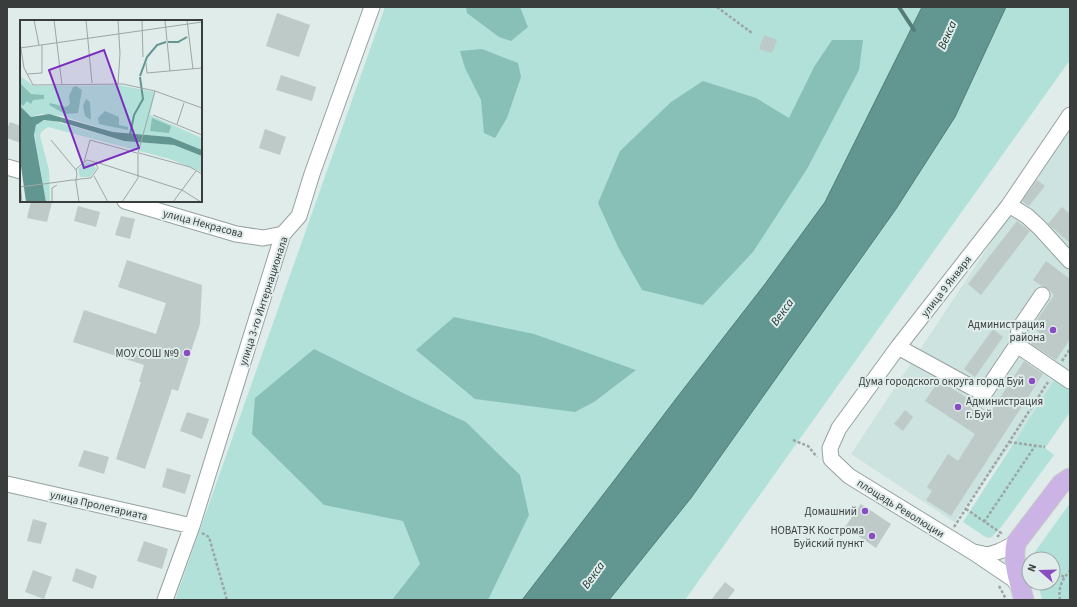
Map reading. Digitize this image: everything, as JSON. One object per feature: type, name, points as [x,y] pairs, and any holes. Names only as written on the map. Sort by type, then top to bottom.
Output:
[{"type":"main road","points":[[1016,544],[1067,477]]},
{"type":"main road","name":"площадь Революции","points":[[1016,544],[1014,554],[1015,565],[1023,595]]},
{"type":"street","name":"улица 3-го Интернационала","points":[[165,600],[192,526],[283,234],[300,216],[312,174],[372,7]]},
{"type":"street","name":"улица 9 Января","points":[[831,459],[830,448],[839,428],[898,347],[1009,205],[1070,115]]},
{"type":"street","points":[[7,167],[20,171]]},
{"type":"street","name":"улица Некрасова","points":[[128,202],[236,234],[263,238],[283,234]]},
{"type":"street","points":[[1009,205],[1027,216],[1070,261]]},
{"type":"street","points":[[898,347],[984,394],[1017,345],[1019,329],[1042,295]]},
{"type":"street","points":[[1017,345],[1070,381]]},
{"type":"street","name":"площадь Революции","points":[[831,459],[849,476],[973,552],[1013,579],[1023,595]]},
{"type":"street","name":"улица Пролетариата","points":[[7,484],[192,526]]},
{"type":"street","name":"площадь Революции","points":[[973,552],[988,555],[1016,544]]},
{"type":"path","points":[[717,7],[752,33]]},
{"type":"path","points":[[954,527],[1070,349]]},
{"type":"path","points":[[1009,442],[1045,447]]},
{"type":"path","points":[[984,522],[1036,446]]},
{"type":"path","points":[[966,509],[1001,533]]},
{"type":"path","points":[[192,526],[209,537],[227,600]]},
{"type":"path","points":[[1060,600],[1060,586],[1064,577],[1070,571]]},
{"type":"shaded area","points":[[385,7],[922,7],[825,202],[765,284],[522,600],[175,600]]},
{"type":"shaded area","points":[[1006,7],[1070,7],[1070,60],[685,600],[609,600],[691,498],[896,209],[955,117]]},
{"type":"shaded area","points":[[1070,123],[1070,366],[954,522],[851,454]]},
{"type":"shaded area","points":[[1055,379],[1070,388],[1070,412],[1045,448],[1054,455],[1002,526],[992,537],[987,538],[963,522]]},
{"type":"shaded area","points":[[1070,503],[1070,600],[1042,600],[1040,591],[1061,591],[1061,551],[1036,551]]},
{"type":"green space","points":[[466,7],[520,7],[528,27],[511,41],[499,37],[467,13]]},
{"type":"green space","points":[[832,40],[863,40],[859,70],[807,169],[753,252],[703,305],[642,290],[618,247],[598,203],[620,151],[671,102],[703,81],[756,98],[789,118],[814,67]]},
{"type":"green space","points":[[482,49],[518,63],[521,77],[507,118],[495,138],[484,133],[481,100],[465,68],[460,51]]},
{"type":"green space","points":[[454,317],[534,334],[636,370],[594,402],[575,412],[475,399],[416,350]]},
{"type":"green space","points":[[314,349],[407,395],[466,422],[520,475],[529,515],[488,600],[392,600],[420,564],[403,521],[324,505],[252,434],[255,398]]},
{"type":"water","name":"Векса","points":[[922,7],[1006,7],[955,117],[896,209],[691,498],[609,600],[522,600],[765,284],[825,202]]},
{"type":"building","points":[[277,13],[310,25],[299,57],[266,46]]},
{"type":"building","points":[[764,35],[777,40],[772,53],[759,49]]},
{"type":"building","points":[[281,75],[316,87],[312,101],[276,90]]},
{"type":"building","points":[[10,122],[20,126],[20,143],[7,138],[7,129]]},
{"type":"building","points":[[265,129],[286,137],[280,155],[259,148]]},
{"type":"building","points":[[1037,180],[1045,186],[1029,206],[1022,201]]},
{"type":"building","points":[[31,202],[52,202],[47,222],[27,218]]},
{"type":"building","points":[[78,206],[100,212],[96,227],[74,221]]},
{"type":"building","points":[[1062,207],[1070,214],[1070,243],[1048,224]]},
{"type":"building","points":[[121,216],[135,219],[130,239],[115,235]]},
{"type":"building","points":[[1017,221],[1030,231],[981,295],[968,284]]},
{"type":"building","points":[[127,260],[202,285],[200,324],[178,391],[172,389],[145,469],[116,459],[141,382],[139,382],[144,365],[73,342],[84,310],[156,334],[166,303],[118,287]]},
{"type":"building","name":"Администрация района","points":[[1046,261],[1070,279],[1070,339],[1056,360],[1031,344],[1039,332],[1032,327],[1054,295],[1047,288],[1033,280]]},
{"type":"building","points":[[993,329],[1003,337],[975,377],[964,369]]},
{"type":"building","points":[[1024,361],[1043,374],[951,516],[926,500],[932,491],[927,487],[948,454],[958,461],[975,434],[925,401],[939,380],[990,413]]},
{"type":"building","points":[[905,410],[913,417],[903,431],[894,424]]},
{"type":"building","points":[[187,412],[209,419],[202,439],[180,431]]},
{"type":"building","points":[[84,450],[109,457],[104,474],[78,466]]},
{"type":"building","points":[[167,468],[191,475],[185,494],[162,487]]},
{"type":"building","points":[[861,504],[891,524],[876,548],[845,527]]},
{"type":"building","points":[[33,519],[47,523],[41,544],[27,541]]},
{"type":"building","points":[[144,541],[168,549],[162,569],[137,561]]},
{"type":"building","points":[[76,568],[97,576],[93,589],[72,581]]},
{"type":"building","points":[[33,570],[52,577],[44,599],[25,592]]},
{"type":"building","points":[[725,582],[735,590],[727,600],[711,600]]},
{"type":"waterway","points":[[899,7],[914,30]]},
{"type":"place","name":"Администрация района","points":[[1053,330]]},
{"type":"place","name":"МОУ СОШ №9","points":[[187,353]]},
{"type":"place","name":"Дума городского округа город Буй","points":[[1032,381]]},
{"type":"place","name":"Администрация г. Буй","points":[[958,407]]},
{"type":"place","name":"Домашний","points":[[865,511]]},
{"type":"place","name":"НОВАТЭК Кострома Буйский пункт","points":[[872,536]]}]
